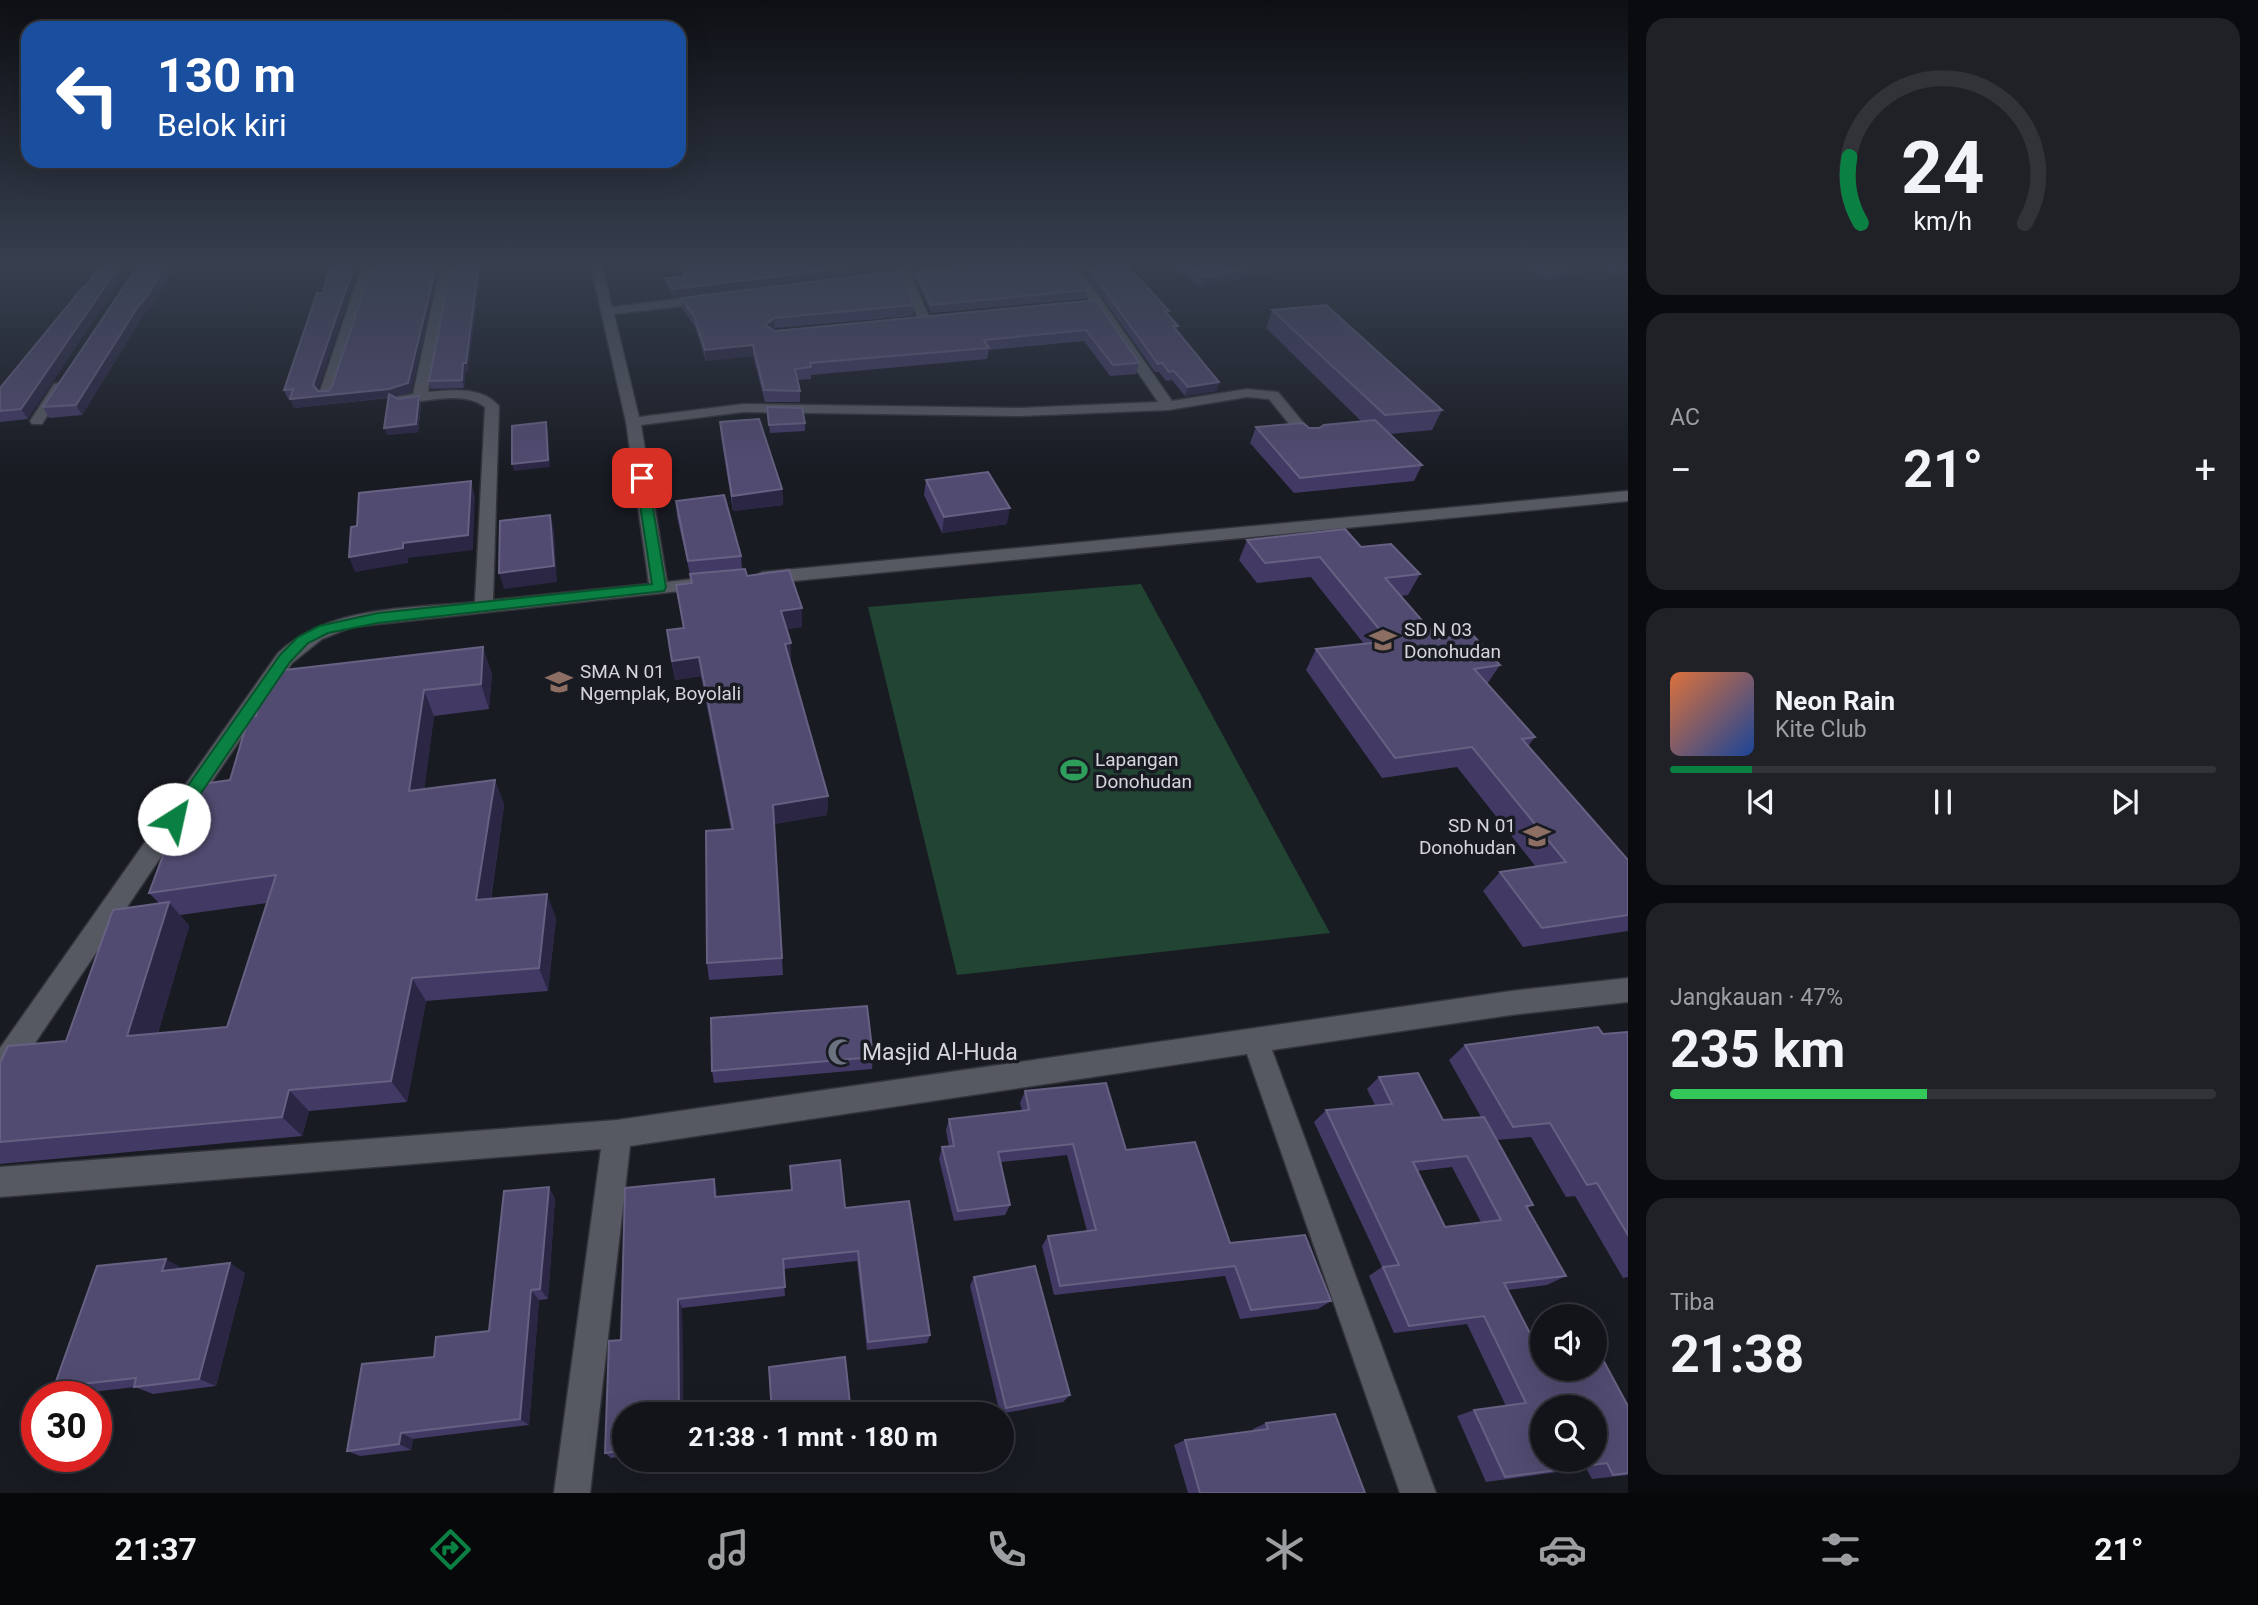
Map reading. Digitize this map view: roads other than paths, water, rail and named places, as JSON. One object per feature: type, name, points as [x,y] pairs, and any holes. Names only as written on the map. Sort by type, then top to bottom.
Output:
[{"type":"street","points":[[326,394],[346,333]]},
{"type":"street","points":[[420,396],[433,333]]},
{"type":"street","points":[[612,333],[633,422],[659,587]]},
{"type":"street","points":[[1113,333],[1168,406]]},
{"type":"street","points":[[37,421],[67,376]]},
{"type":"street","points":[[633,422],[743,408],[1020,412],[1168,406],[1247,393],[1273,395],[1308,438]]},
{"type":"street","points":[[400,400],[472,395],[485,398],[492,406],[484,605]]},
{"type":"street","points":[[743,580],[1628,496]]},
{"type":"street","points":[[0,1071],[285,658],[303,640],[324,629],[351,621],[715,582]]},
{"type":"street","points":[[0,1182],[617,1134],[1511,1003],[1628,990]]},
{"type":"street","points":[[1255,1040],[1418,1493]]},
{"type":"street","points":[[572,1493],[617,1134]]},
{"type":"place","name":"SD N 03 Donohudan","points":[[1383,640]]},
{"type":"place","name":"SMA N 01 Ngemplak, Boyolali","points":[[559,682]]},
{"type":"place","name":"Lapangan Donohudan","points":[[1074,770]]},
{"type":"place","name":"SD N 01 Donohudan","points":[[1537,836]]},
{"type":"place","name":"Masjid Al-Huda","points":[[841,1052]]}]
